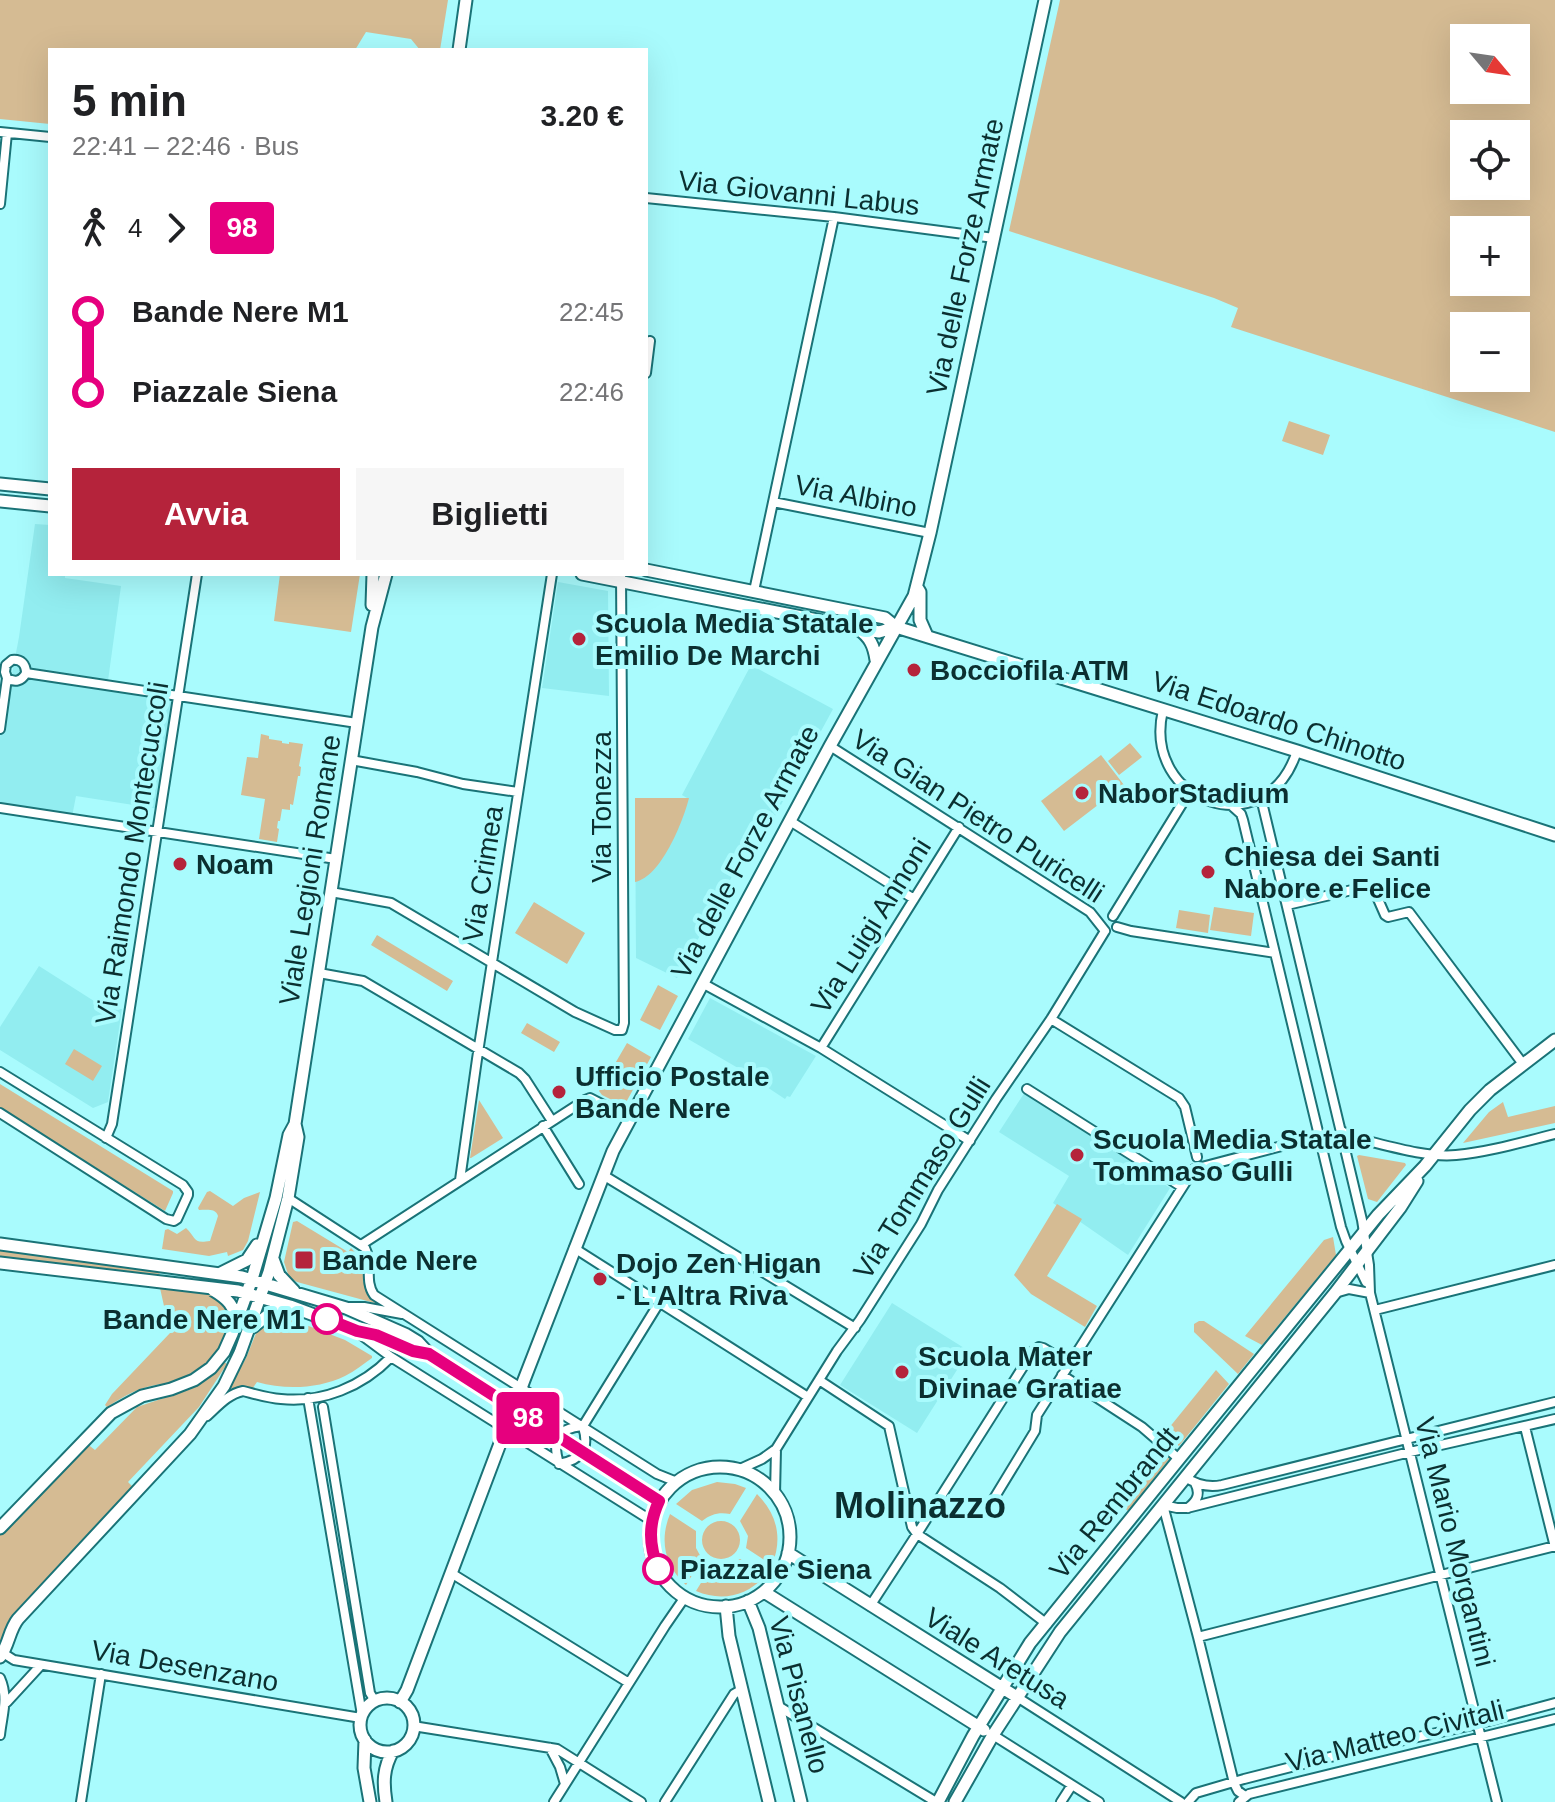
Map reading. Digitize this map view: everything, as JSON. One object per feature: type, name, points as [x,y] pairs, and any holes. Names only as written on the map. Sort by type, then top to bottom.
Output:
[{"type":"street","points":[[459,48],[466,0]]},
{"type":"street","name":"Via delle Forze Armate","points":[[400,1702],[574,1248],[629,1118],[917,587],[1045,0]]},
{"type":"street","points":[[0,204],[4,132],[48,137]]},
{"type":"street","name":"Via Giovanni Labus","points":[[648,198],[834,217],[994,238]]},
{"type":"street","points":[[754,591],[834,217]]},
{"type":"street","points":[[648,357],[650,341]]},
{"type":"street","points":[[0,484],[48,489]]},
{"type":"street","points":[[0,501],[48,506]]},
{"type":"street","name":"Via Albino","points":[[773,502],[930,533]]},
{"type":"street","points":[[648,570],[885,618],[896,627]]},
{"type":"street","name":"Via Raimondo Montecuccoli","points":[[106,1138],[112,1124],[197,576]]},
{"type":"street","name":"Viale Legioni Romane","points":[[372,624],[373,576]]},
{"type":"street","name":"Viale Legioni Romane","points":[[0,1528],[111,1413],[142,1396],[186,1384],[211,1368],[224,1352],[237,1323],[276,1198],[289,1135],[295,1124],[372,624],[385,576]]},
{"type":"street","name":"Via Crimea","points":[[460,1180],[552,576]]},
{"type":"street","points":[[621,578],[879,632],[896,627]]},
{"type":"street","name":"Via Tonezza","points":[[492,964],[575,1012],[615,1030],[620,1031],[624,1023],[621,578]]},
{"type":"street","points":[[681,593],[689,587],[686,578]]},
{"type":"street","points":[[698,596],[695,589],[701,581]]},
{"type":"street","points":[[917,587],[920,592],[920,620],[927,636]]},
{"type":"street","points":[[792,614],[798,607],[796,599]]},
{"type":"street","points":[[856,627],[867,635],[875,647],[876,661]]},
{"type":"street","name":"Via Edoardo Chinotto","points":[[896,627],[1297,751],[1555,835]]},
{"type":"street","points":[[0,729],[7,678],[5,668],[8,662],[20,660],[24,664],[24,677],[18,681],[7,678]]},
{"type":"street","points":[[26,673],[357,723]]},
{"type":"street","points":[[1163,710],[1160,721],[1161,747],[1169,768],[1182,784],[1205,800]]},
{"type":"street","name":"Via Gian Pietro Puricelli","points":[[830,746],[1090,912],[1103,928]]},
{"type":"street","points":[[1182,804],[1196,799],[1231,805],[1261,798],[1278,787],[1292,766],[1297,751]]},
{"type":"street","points":[[351,760],[463,784],[518,792]]},
{"type":"street","points":[[1113,916],[1182,804],[1182,784]]},
{"type":"street","points":[[1261,798],[1364,1232]]},
{"type":"street","name":"Via Mario Morgantini","points":[[1231,805],[1243,820],[1341,1227],[1346,1241],[1359,1250],[1369,1265],[1369,1290]]},
{"type":"street","points":[[0,808],[336,859]]},
{"type":"street","points":[[790,821],[914,899]]},
{"type":"street","name":"Via Luigi Annoni","points":[[821,1048],[959,827]]},
{"type":"street","points":[[1287,905],[1371,887],[1388,917],[1409,912],[1523,1064]]},
{"type":"street","points":[[331,892],[391,903],[492,964]]},
{"type":"street","points":[[1113,916],[1117,919],[1117,927],[1112,932],[1103,928],[1104,917],[1113,916]]},
{"type":"street","points":[[1117,927],[1275,953]]},
{"type":"street","name":"Via Tommaso Gulli","points":[[740,1469],[776,1449],[921,1224],[930,1204],[1001,1092],[1051,1019],[1103,928]]},
{"type":"street","points":[[319,973],[363,981],[523,1076],[579,1184]]},
{"type":"street","points":[[702,983],[821,1048],[970,1141]]},
{"type":"street","points":[[1051,1019],[1179,1098],[1185,1107],[1197,1157]]},
{"type":"street","points":[[1359,1250],[1364,1232],[1436,1154],[1484,1095],[1555,1040]]},
{"type":"street","points":[[0,1072],[183,1185],[188,1192],[177,1219],[169,1221],[0,1113]]},
{"type":"street","points":[[1027,1089],[1182,1187]]},
{"type":"street","points":[[361,1245],[590,1098],[629,1118]]},
{"type":"street","name":"Viale Legioni Romane","points":[[2,1655],[14,1623],[200,1422],[224,1386],[249,1330],[273,1259],[288,1198],[298,1137],[295,1124]]},
{"type":"street","points":[[1341,1131],[1351,1137],[1417,1152],[1453,1156],[1555,1134]]},
{"type":"street","points":[[993,1500],[1035,1431],[1037,1415],[1194,1169],[1320,1136]]},
{"type":"street","points":[[1359,1250],[1400,1208],[1425,1166]]},
{"type":"street","points":[[603,1175],[855,1328]]},
{"type":"street","points":[[288,1198],[361,1245],[368,1255],[370,1289],[374,1295],[657,1474],[677,1482]]},
{"type":"street","points":[[221,1273],[247,1260],[266,1227]]},
{"type":"street","points":[[0,1244],[221,1273],[252,1279],[346,1308],[418,1342],[429,1354],[659,1501]]},
{"type":"street","points":[[574,1248],[808,1397]]},
{"type":"street","name":"Via Rembrandt","points":[[955,1802],[993,1735],[1060,1632],[1190,1476],[1335,1293],[1356,1263],[1359,1250]]},
{"type":"street","name":"Via Rembrandt","points":[[937,1802],[1030,1643],[1179,1459],[1359,1250]]},
{"type":"street","points":[[273,1259],[283,1280],[294,1291]]},
{"type":"street","points":[[0,1263],[247,1294],[429,1354]]},
{"type":"street","name":"Via Mario Morgantini","points":[[1356,1263],[1375,1310],[1497,1802]]},
{"type":"street","points":[[1375,1310],[1555,1265]]},
{"type":"street","points":[[165,1283],[163,1273],[166,1267]]},
{"type":"street","points":[[181,1284],[186,1277],[183,1268]]},
{"type":"street","points":[[209,1287],[230,1301],[237,1323]]},
{"type":"street","points":[[1335,1293],[1349,1289],[1369,1290]]},
{"type":"street","points":[[583,1426],[659,1303]]},
{"type":"street","points":[[249,1330],[273,1311],[290,1306]]},
{"type":"street","points":[[346,1308],[364,1307],[403,1315]]},
{"type":"street","points":[[357,1331],[391,1357],[652,1521]]},
{"type":"street","points":[[870,1606],[1036,1348],[1043,1348],[1070,1364]]},
{"type":"street","points":[[200,1422],[237,1392],[278,1399],[327,1395],[359,1383],[391,1357]]},
{"type":"street","points":[[1062,1375],[1142,1427],[1179,1459]]},
{"type":"street","points":[[819,1380],[889,1426],[912,1527],[917,1534],[1000,1588],[1047,1624]]},
{"type":"street","points":[[308,1398],[361,1731],[365,1740],[364,1768],[370,1802]]},
{"type":"street","points":[[1190,1476],[1209,1486],[1555,1402]]},
{"type":"street","points":[[323,1407],[370,1693],[375,1701]]},
{"type":"street","points":[[1234,1783],[1163,1505],[1187,1508],[1555,1419]]},
{"type":"street","points":[[559,1464],[555,1444],[559,1437],[569,1428],[583,1426]]},
{"type":"street","points":[[559,1464],[573,1462],[582,1452],[587,1437],[583,1426]]},
{"type":"street","points":[[1198,1637],[1555,1546],[1525,1427]]},
{"type":"street","points":[[775,1494],[776,1449]]},
{"type":"street","points":[[706,1468],[740,1469],[756,1476],[775,1494],[784,1509],[789,1525],[788,1553],[778,1575],[764,1592],[748,1601],[726,1606],[704,1605],[685,1597],[669,1585],[658,1569],[651,1546],[652,1521],[659,1501],[689,1474],[706,1468]]},
{"type":"street","points":[[1190,1476],[1209,1486]]},
{"type":"street","points":[[1187,1508],[1199,1493],[1190,1476]]},
{"type":"street","points":[[1209,1486],[1207,1498],[1214,1502]]},
{"type":"street","name":"Viale Aretusa","points":[[788,1553],[1181,1802]]},
{"type":"street","points":[[451,1573],[629,1683]]},
{"type":"street","points":[[764,1592],[1099,1802]]},
{"type":"street","points":[[554,1802],[685,1597]]},
{"type":"street","name":"Via Pisanello","points":[[748,1601],[759,1628],[801,1802]]},
{"type":"street","name":"Via Pisanello","points":[[726,1606],[729,1636],[769,1802]]},
{"type":"street","name":"Via Desenzano","points":[[2,1655],[41,1665],[361,1717]]},
{"type":"street","points":[[2,1705],[41,1665]]},
{"type":"street","points":[[81,1802],[101,1674]]},
{"type":"street","points":[[0,1678],[5,1692],[0,1735]]},
{"type":"street","points":[[665,1802],[734,1694],[741,1690]]},
{"type":"street","points":[[361,1717],[375,1701],[388,1698],[400,1702],[411,1714],[412,1734],[387,1761],[383,1779],[386,1802]]},
{"type":"street","name":"Via Matteo Civitali","points":[[1188,1802],[1196,1793],[1555,1703]]},
{"type":"street","points":[[778,1706],[937,1802]]},
{"type":"street","name":"Via Matteo Civitali","points":[[1234,1783],[1242,1799],[1555,1719]]},
{"type":"street","points":[[413,1726],[564,1752],[641,1802]]},
{"type":"street","points":[[365,1740],[378,1750],[393,1751]]},
{"type":"street","points":[[550,1748],[565,1784]]},
{"type":"street","points":[[1061,1802],[1072,1785]]},
{"type":"shaded area","points":[[0,0],[448,0],[440,48],[418,48],[411,39],[366,32],[356,48],[48,48],[48,124],[0,119]]},
{"type":"shaded area","points":[[1060,0],[1555,0],[1555,432],[1231,327],[1238,308],[1009,231]]},
{"type":"shaded area","points":[[1289,421],[1330,435],[1323,455],[1282,441]]},
{"type":"shaded area","points":[[35,524],[48,525],[48,576],[121,586],[107,688],[176,700],[159,809],[76,796],[71,822],[0,812],[0,737],[19,637]]},
{"type":"shaded area","points":[[280,576],[360,576],[351,632],[274,621]]},
{"type":"shaded area","name":"Scuola Media Statale Emilio De Marchi","points":[[558,582],[608,591],[609,696],[542,688]]},
{"type":"shaded area","points":[[751,665],[833,709],[763,838],[755,834],[677,978],[636,958],[635,798],[687,798],[682,795]]},
{"type":"shaded area","points":[[261,734],[282,743],[303,744],[293,805],[290,804],[290,810],[282,809],[277,842],[259,839],[265,799],[241,795],[247,757],[258,758]]},
{"type":"shaded area","points":[[1130,743],[1142,757],[1119,775],[1108,761]]},
{"type":"shaded area","name":"NaborStadium","points":[[1101,755],[1124,785],[1064,831],[1041,801]]},
{"type":"shaded area","points":[[635,798],[689,798],[682,821],[662,860],[645,878],[635,882]]},
{"type":"shaded area","points":[[534,902],[585,933],[567,964],[515,933]]},
{"type":"shaded area","points":[[1214,907],[1254,913],[1251,936],[1210,930]]},
{"type":"shaded area","points":[[1179,910],[1210,915],[1208,933],[1176,928]]},
{"type":"shaded area","points":[[377,935],[453,981],[447,991],[371,945]]},
{"type":"shaded area","points":[[39,966],[105,1008],[122,1009],[108,1102],[93,1108],[0,1050],[0,1027]]},
{"type":"shaded area","points":[[658,985],[678,996],[660,1030],[640,1020]]},
{"type":"shaded area","points":[[710,998],[816,1056],[790,1097],[785,1099],[688,1039]]},
{"type":"shaded area","points":[[527,1023],[560,1042],[554,1052],[521,1033]]},
{"type":"shaded area","points":[[627,1043],[651,1057],[624,1106],[599,1091]]},
{"type":"shaded area","points":[[74,1049],[102,1066],[93,1081],[65,1064]]},
{"type":"shaded area","points":[[0,1084],[173,1191],[165,1211],[0,1108]]},
{"type":"shaded area","name":"Scuola Media Statale Tommaso Gulli","points":[[1025,1092],[1170,1188],[1128,1255],[1053,1203],[1069,1176],[999,1132]]},
{"type":"shaded area","points":[[479,1100],[503,1138],[470,1158]]},
{"type":"shaded area","points":[[1503,1102],[1508,1117],[1555,1106],[1555,1123],[1463,1143],[1489,1112]]},
{"type":"shaded area","points":[[1359,1155],[1406,1165],[1377,1202],[1368,1199]]},
{"type":"shaded area","points":[[210,1191],[233,1206],[260,1192],[243,1250],[228,1256],[227,1252],[209,1256],[162,1249],[165,1230],[168,1229],[177,1234],[186,1228],[197,1241],[210,1241],[217,1213],[198,1208]]},
{"type":"shaded area","points":[[1057,1204],[1082,1219],[1047,1276],[1097,1306],[1085,1327],[1031,1294],[1014,1275]]},
{"type":"shaded area","points":[[297,1221],[348,1252],[351,1248],[361,1264],[363,1282],[382,1305],[297,1282],[289,1277],[284,1262],[293,1222]]},
{"type":"shaded area","points":[[1333,1237],[1336,1255],[1262,1345],[1245,1336],[1324,1240]]},
{"type":"shaded area","points":[[0,1250],[160,1270],[159,1277],[0,1260]]},
{"type":"shaded area","points":[[160,1288],[216,1294],[232,1313],[226,1335],[207,1362],[189,1375],[136,1391],[107,1407],[105,1405],[112,1394],[170,1333]]},
{"type":"shaded area","name":"Scuola Mater Divinae Gratiae","points":[[892,1303],[969,1351],[917,1433],[840,1385]]},
{"type":"shaded area","points":[[280,1315],[345,1340],[372,1358],[345,1376],[324,1384],[290,1387],[257,1382],[252,1389],[229,1389],[261,1321]]},
{"type":"shaded area","points":[[1204,1321],[1254,1354],[1238,1374],[1194,1332],[1194,1324]]},
{"type":"shaded area","points":[[223,1361],[227,1364],[199,1407],[128,1482],[134,1488],[8,1621],[0,1646],[0,1534],[86,1443],[95,1450],[137,1407],[191,1389],[205,1380]]},
{"type":"shaded area","points":[[1216,1370],[1229,1384],[1179,1446],[1164,1434]]},
{"type":"shaded area","points":[[1154,1445],[1170,1458],[1128,1511],[1112,1497]]},
{"type":"shaded area","points":[[717,1482],[746,1488],[730,1514],[715,1514],[702,1521],[676,1504],[692,1490]]},
{"type":"shaded area","points":[[757,1494],[769,1510],[776,1527],[777,1545],[772,1565],[746,1548],[748,1536],[740,1521]]},
{"type":"shaded area","points":[[670,1514],[696,1531],[696,1548],[702,1559],[686,1585],[673,1570],[666,1552],[665,1534]]},
{"type":"shaded area","points":[[721,1521],[734,1527],[740,1540],[734,1553],[721,1559],[708,1553],[702,1540],[708,1527]]},
{"type":"shaded area","points":[[740,1559],[766,1575],[751,1588],[734,1595],[715,1596],[696,1591],[712,1565],[730,1565]]},
{"type":"bus line","name":"98","points":[[327,1319],[429,1354],[659,1501],[650,1537],[658,1569]]},
{"type":"place","name":"Scuola Media Statale Emilio De Marchi","points":[[579,639]]},
{"type":"place","name":"Bocciofila ATM","points":[[914,670]]},
{"type":"place","name":"NaborStadium","points":[[1082,793]]},
{"type":"place","name":"Noam","points":[[180,864]]},
{"type":"place","name":"Chiesa dei Santi Nabore e Felice","points":[[1208,872]]},
{"type":"place","name":"Ufficio Postale Bande Nere","points":[[559,1092]]},
{"type":"place","name":"Scuola Media Statale Tommaso Gulli","points":[[1077,1155]]},
{"type":"place","name":"Bande Nere","points":[[304,1260]]},
{"type":"place","name":"Dojo Zen Higan - L'Altra Riva","points":[[600,1279]]},
{"type":"place","name":"Bande Nere M1","points":[[327,1319]]},
{"type":"place","name":"Scuola Mater Divinae Gratiae","points":[[902,1372]]},
{"type":"place","name":"Piazzale Siena","points":[[658,1569]]},
{"type":"district","name":"Molinazzo","points":[[920,1505]]}]
